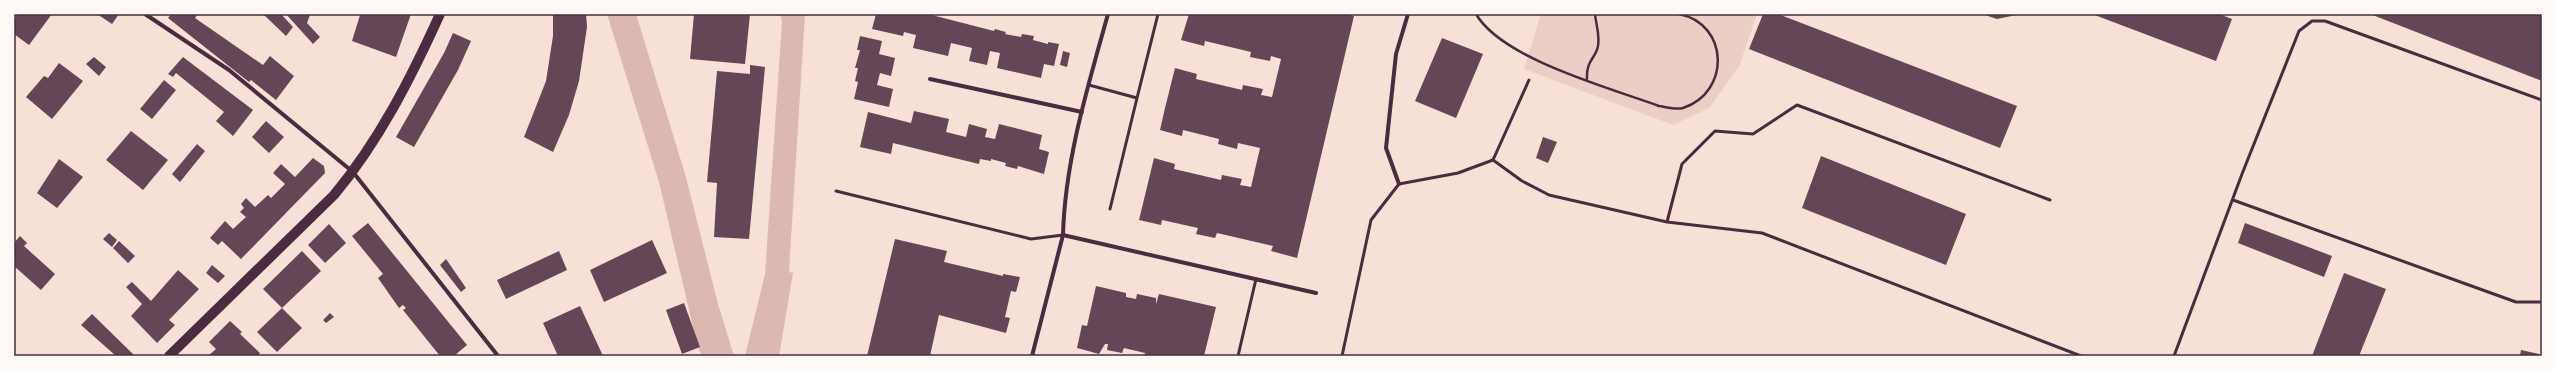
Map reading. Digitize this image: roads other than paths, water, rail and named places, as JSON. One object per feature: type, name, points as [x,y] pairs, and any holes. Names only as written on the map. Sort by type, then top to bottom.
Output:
[{"type":"main road","points":[[169,356],[329,201],[353,172],[411,78],[440,14]]},
{"type":"street","points":[[145,14],[229,70],[353,172],[498,356]]},
{"type":"street","points":[[1032,356],[1063,235],[1064,203],[1082,112],[1108,14]]},
{"type":"street","points":[[1399,184],[1386,148],[1396,54],[1408,14]]},
{"type":"street","points":[[930,79],[1082,112]]},
{"type":"street","points":[[1063,235],[1316,293]]},
{"type":"lane","points":[[1110,209],[1158,14]]},
{"type":"lane","points":[[2174,356],[2232,200],[2299,31],[2312,21],[2325,21],[2542,100]]},
{"type":"lane","points":[[1342,356],[1371,220],[1399,184],[1458,173],[1493,160],[1529,80]]},
{"type":"lane","points":[[1089,85],[1137,98]]},
{"type":"lane","points":[[1667,222],[1682,164],[1715,131],[1753,134],[1797,105],[2050,200]]},
{"type":"lane","points":[[1493,160],[1522,182],[1549,195],[1667,222],[1762,233],[2081,356]]},
{"type":"lane","points":[[836,191],[1031,239],[1063,235]]},
{"type":"lane","points":[[2232,200],[2516,302],[2542,302]]},
{"type":"lane","points":[[1238,356],[1256,280]]}]
